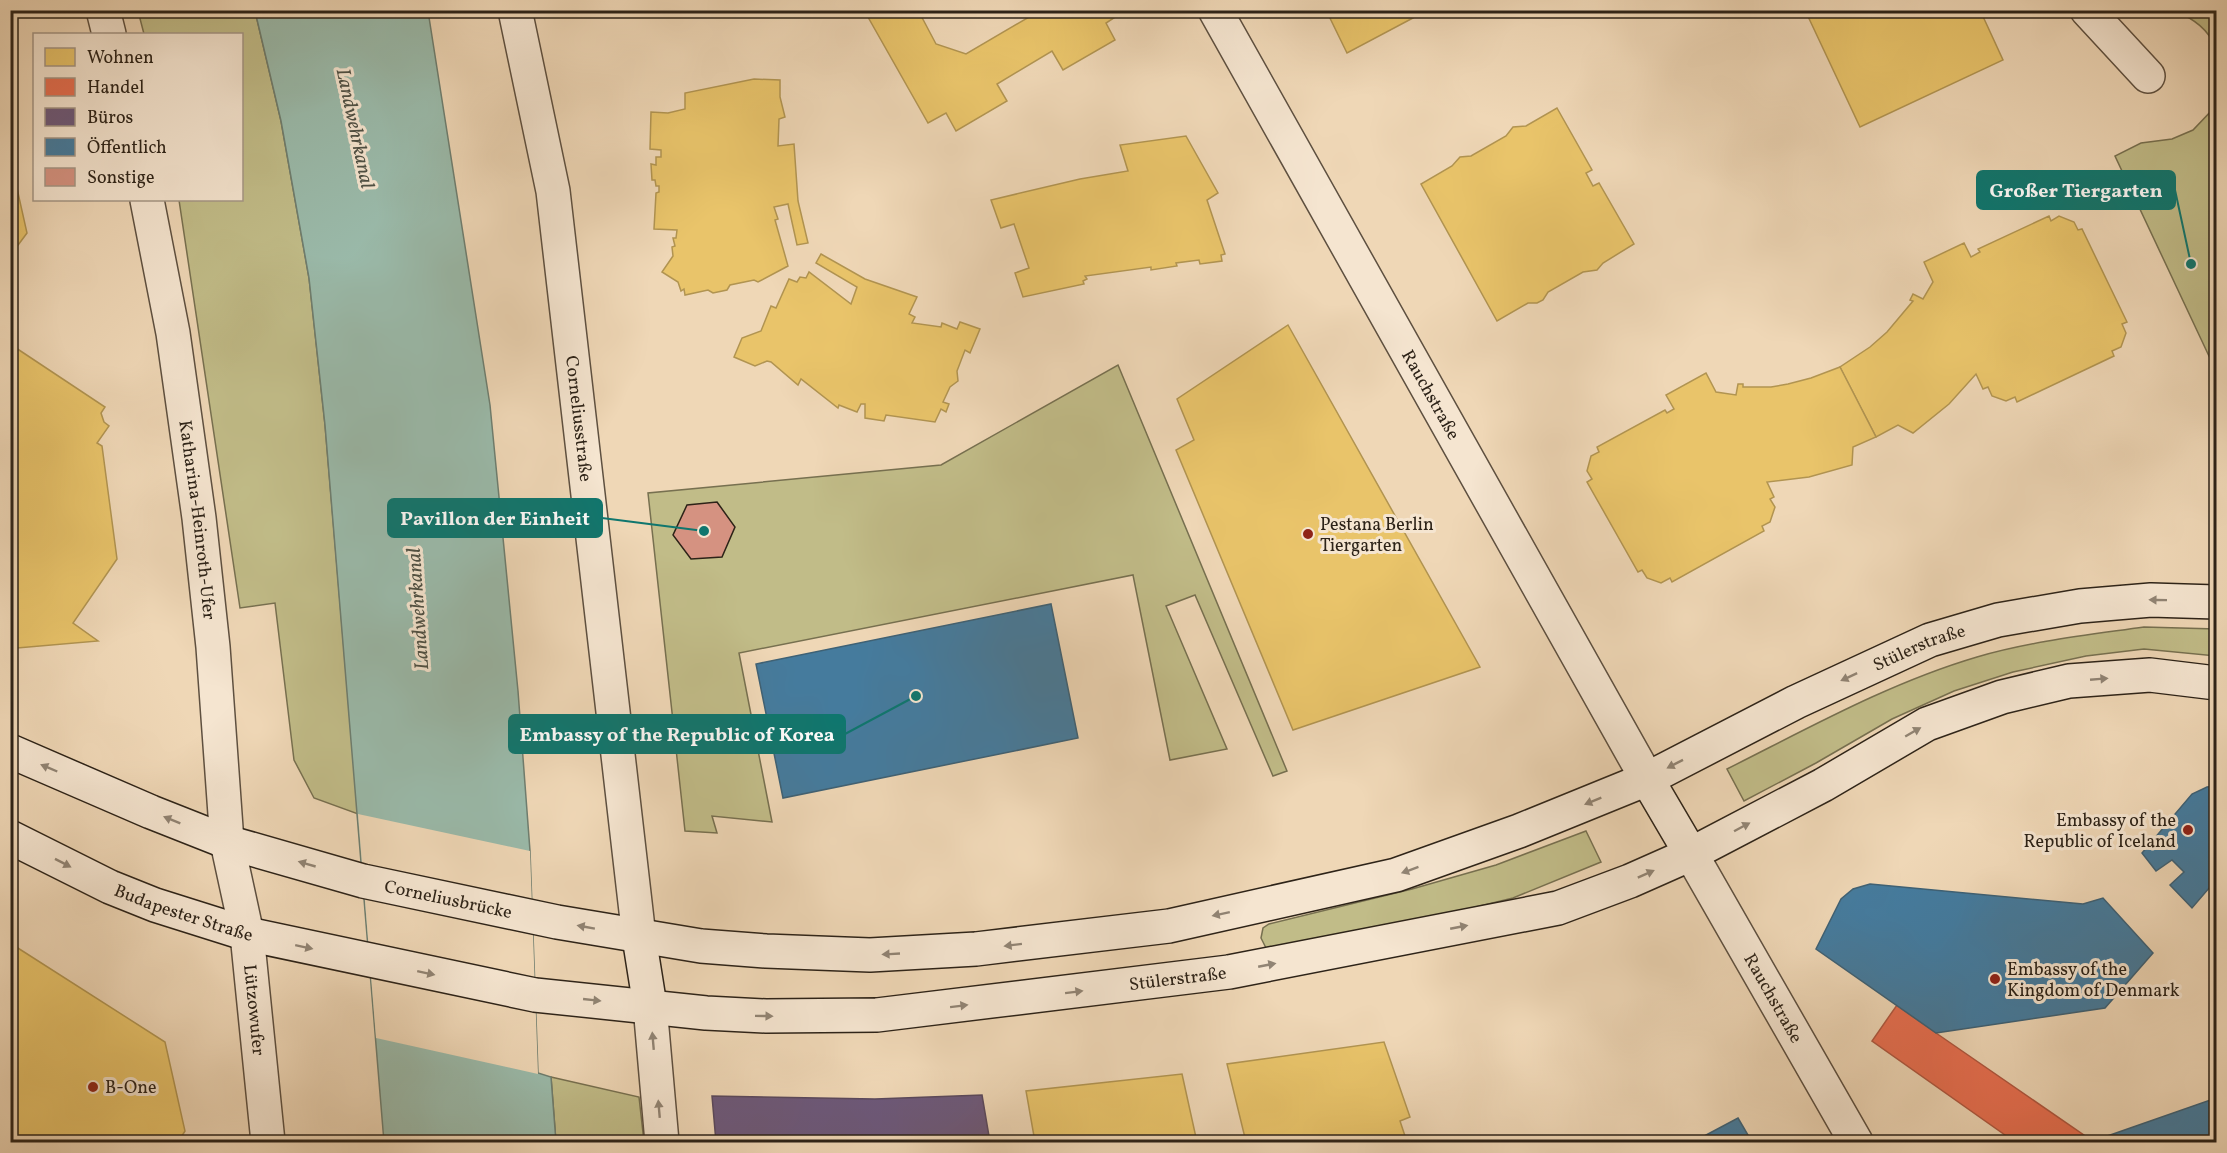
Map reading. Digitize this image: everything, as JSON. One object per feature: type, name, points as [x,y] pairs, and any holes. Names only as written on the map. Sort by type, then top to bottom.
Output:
[{"type":"main road","points":[[103,10],[109,33]]},
{"type":"main road","name":"Corneliusstraße","points":[[515,10],[553,191],[639,937]]},
{"type":"main road","name":"Rauchstraße","points":[[1215,10],[1647,778]]},
{"type":"main road","points":[[2087,10],[2148,76]]},
{"type":"main road","name":"Katharina-Heinroth-Ufer","points":[[147,201],[173,333],[199,518],[213,647],[227,842]]},
{"type":"main road","name":"Stülerstraße","points":[[533,917],[701,946],[766,951],[870,954],[976,950],[1169,926],[1396,875],[1519,831],[1647,778],[1796,702],[1930,640],[1998,620],[2080,606],[2151,600],[2217,602]]},
{"type":"main road","name":"Stülerstraße","points":[[535,995],[706,1013],[766,1016],[877,1015],[1229,972],[1558,908],[1630,881],[1690,854],[1823,785],[1927,724],[2002,697],[2069,681],[2150,675],[2217,683]]},
{"type":"main road","points":[[10,751],[227,842]]},
{"type":"main road","points":[[1647,778],[1690,854]]},
{"type":"main road","name":"Budapester Straße","points":[[10,837],[155,906],[247,934],[535,995]]},
{"type":"main road","name":"Corneliusbrücke","points":[[227,842],[363,880],[533,917]]},
{"type":"main road","name":"Lützowufer","points":[[227,842],[247,934],[268,1143]]},
{"type":"main road","name":"Rauchstraße","points":[[1690,854],[1856,1143]]},
{"type":"main road","points":[[639,937],[650,1006],[662,1143]]},
{"type":"shaded area","points":[[138,11],[255,11],[281,121],[309,278],[325,425],[358,814],[314,798],[294,760],[275,603],[240,608],[179,201],[243,201],[243,33],[144,33]]},
{"type":"shaded area","points":[[2175,11],[2216,11],[2216,48],[2200,25]]},
{"type":"shaded area","points":[[2216,98],[2216,371],[2115,156],[2141,143],[2172,139],[2193,130],[2213,109]]},
{"type":"shaded area","points":[[1118,365],[1287,771],[1273,776],[1195,595],[1166,606],[1227,749],[1170,760],[1133,575],[739,653],[772,822],[712,816],[717,833],[685,831],[648,493],[941,465]]},
{"type":"shaded area","points":[[2144,627],[2216,629],[2216,656],[2144,649],[2086,656],[2013,672],[1954,691],[1892,719],[1744,801],[1727,769],[1850,707],[1944,668],[2018,647]]},
{"type":"shaded area","points":[[1586,831],[1601,862],[1513,898],[1418,921],[1266,948],[1261,938],[1263,928],[1269,924],[1412,889],[1496,865]]},
{"type":"shaded area","points":[[551,1077],[639,1097],[644,1142],[556,1142]]},
{"type":"water","name":"Landwehrkanal","points":[[255,11],[428,11],[490,405],[518,691],[530,851],[538,1073],[551,1077],[556,1142],[384,1142],[325,425],[309,278],[281,121]]},
{"type":"pier","points":[[358,814],[530,851],[538,1074],[376,1038]]},
{"type":"building: Wohnen","points":[[864,10],[918,10],[936,44],[966,54],[1041,10],[1122,10],[1123,12],[1106,23],[1115,40],[1063,70],[1052,51],[997,84],[1007,101],[956,131],[946,113],[928,123]]},
{"type":"building: Wohnen","points":[[1326,10],[1428,10],[1347,53]]},
{"type":"building: Wohnen","points":[[1805,10],[1980,10],[2003,60],[1860,127]]},
{"type":"building: Wohnen","points":[[754,79],[780,80],[780,97],[785,117],[779,119],[778,146],[794,144],[798,201],[808,243],[797,245],[788,204],[774,207],[778,219],[775,220],[788,266],[758,282],[754,280],[730,285],[727,290],[713,293],[708,290],[685,295],[684,289],[681,291],[678,282],[662,272],[673,256],[672,247],[675,246],[673,238],[676,238],[677,230],[654,229],[656,193],[659,192],[659,186],[656,186],[655,180],[652,180],[651,164],[656,165],[656,157],[661,157],[661,150],[650,149],[651,112],[668,113],[685,109],[685,93]]},
{"type":"building: Wohnen","points":[[1557,108],[1592,170],[1586,173],[1593,186],[1599,183],[1634,244],[1603,263],[1597,270],[1583,272],[1548,292],[1543,300],[1528,303],[1497,321],[1421,184],[1452,166],[1460,157],[1471,156],[1506,136],[1513,127],[1526,126]]},
{"type":"building: Wohnen","points":[[1186,136],[1218,193],[1207,200],[1225,254],[1221,255],[1222,261],[1200,264],[1199,260],[1151,270],[1151,267],[1085,276],[1087,279],[1083,281],[1084,284],[1023,297],[1015,273],[1029,268],[1014,224],[1001,228],[991,200],[1080,179],[1128,171],[1120,145]]},
{"type":"building: Wohnen","points":[[10,157],[27,233],[10,256]]},
{"type":"building: Wohnen","points":[[2049,216],[2051,221],[2059,216],[2074,222],[2078,230],[2082,229],[2127,322],[2122,324],[2126,333],[2121,347],[2112,351],[2114,356],[2017,402],[2015,397],[2006,401],[1992,396],[1988,387],[1983,389],[1976,374],[1949,404],[1913,433],[1898,425],[1876,437],[1840,367],[1870,347],[1887,332],[1913,301],[1910,300],[1913,294],[1923,299],[1933,282],[1924,262],[1964,243],[1971,257],[1980,252],[1978,249]]},
{"type":"building: Wohnen","points":[[821,254],[865,279],[917,297],[909,314],[915,317],[912,323],[941,327],[942,323],[957,329],[960,322],[980,329],[970,353],[965,350],[957,371],[958,381],[950,387],[943,402],[949,404],[946,412],[941,409],[935,422],[886,415],[884,421],[865,418],[865,404],[861,404],[857,412],[839,405],[838,408],[801,379],[798,385],[771,362],[767,361],[755,366],[734,357],[742,338],[761,331],[771,306],[776,308],[789,279],[797,282],[800,277],[806,278],[809,272],[851,304],[857,287],[816,263]]},
{"type":"building: Wohnen","name":"Pestana Berlin Tiergarten","points":[[1288,325],[1480,667],[1293,730],[1176,450],[1194,440],[1177,399]]},
{"type":"building: Wohnen","points":[[10,344],[105,407],[101,413],[104,422],[109,426],[97,443],[102,446],[117,559],[73,623],[98,641],[17,648],[10,646]]},
{"type":"building: Wohnen","points":[[1840,367],[1876,437],[1853,447],[1852,465],[1809,477],[1767,482],[1774,497],[1770,499],[1775,507],[1770,522],[1762,526],[1764,531],[1672,582],[1670,578],[1661,583],[1647,578],[1642,570],[1638,572],[1587,482],[1592,479],[1587,471],[1591,456],[1599,452],[1597,447],[1665,410],[1667,413],[1674,409],[1666,395],[1706,373],[1716,392],[1736,395],[1738,384],[1743,384],[1743,387],[1771,387],[1811,378]]},
{"type":"building: Wohnen","name":"B-One","points":[[10,943],[165,1042],[185,1131],[178,1142],[10,1142]]},
{"type":"building: Wohnen","points":[[1384,1042],[1410,1117],[1400,1121],[1407,1142],[1246,1142],[1227,1064]]},
{"type":"building: Wohnen","points":[[1182,1074],[1197,1142],[1035,1142],[1026,1091]]},
{"type":"building: Handel","points":[[1897,1005],[2094,1142],[2015,1142],[1872,1041]]},
{"type":"building: Büros","points":[[982,1095],[990,1142],[716,1142],[712,1096],[875,1099]]},
{"type":"building: Öffentlich","points":[[1051,604],[1078,738],[783,798],[756,664]]},
{"type":"building: Öffentlich","name":"Embassy of the Republic of Iceland","points":[[2216,786],[2216,880],[2192,908],[2170,885],[2184,872],[2172,860],[2156,871],[2142,853],[2192,794],[2207,787]]},
{"type":"building: Öffentlich","name":"Embassy of the Kingdom of Denmark","points":[[1870,884],[2083,904],[2103,898],[2153,953],[2105,1008],[1936,1033],[1816,949],[1841,899],[1853,889]]},
{"type":"building: Öffentlich","points":[[2216,1098],[2216,1142],[2093,1141]]},
{"type":"building: Öffentlich","points":[[1738,1118],[1752,1142],[1693,1142]]},
{"type":"building: Sonstige","points":[[717,502],[735,527],[722,557],[691,559],[673,535],[687,505]]},
{"type":"place","name":"Großer Tiergarten","points":[[2191,264]]},
{"type":"place","name":"Pavillon der Einheit","points":[[704,531]]},
{"type":"place","name":"Pestana Berlin Tiergarten","points":[[1308,534]]},
{"type":"place","name":"Embassy of the Republic of Korea","points":[[916,696]]},
{"type":"place","name":"Embassy of the Republic of Iceland","points":[[2188,830]]},
{"type":"place","name":"Embassy of the Kingdom of Denmark","points":[[1995,979]]},
{"type":"place","name":"B-One","points":[[93,1087]]}]
